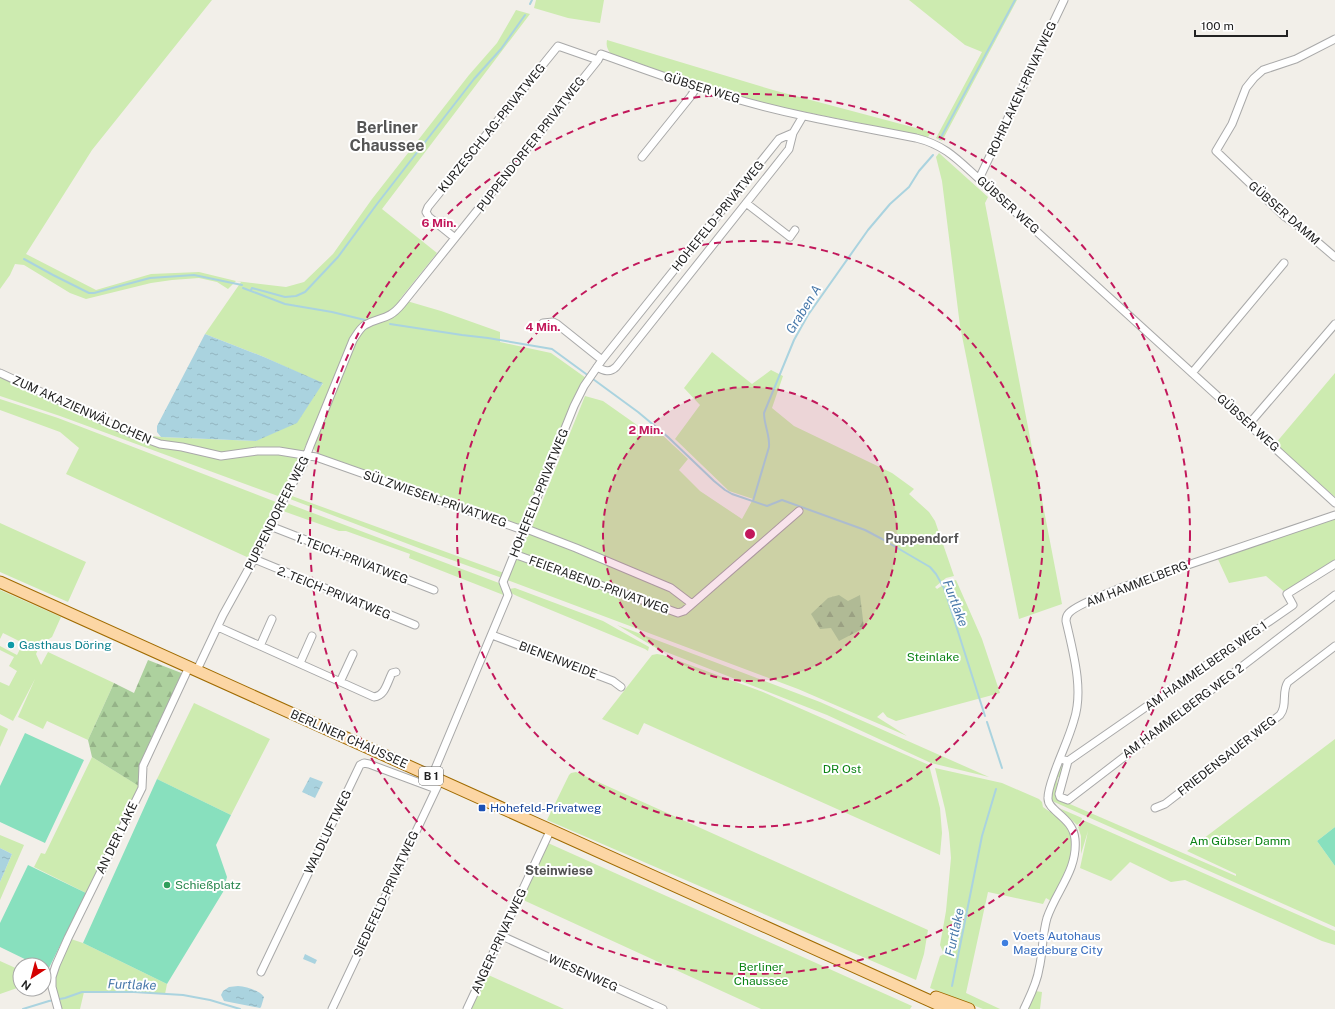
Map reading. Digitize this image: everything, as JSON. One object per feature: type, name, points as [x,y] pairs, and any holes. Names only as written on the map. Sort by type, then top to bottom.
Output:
[{"type":"main road","name":"BERLINER CHAUSSEE","points":[[0,582],[193,669],[436,782],[551,829],[948,1009]]},
{"type":"main road","name":"BERLINER CHAUSSEE","points":[[873,974],[894,979],[969,1009]]},
{"type":"street","name":"ROHRLAKEN-PRIVATWEG","points":[[979,179],[1064,0]]},
{"type":"street","name":"GÜBSER DAMM","points":[[1335,40],[1296,58],[1263,70],[1254,78],[1246,88],[1232,124],[1216,151],[1284,216],[1301,228],[1335,257]]},
{"type":"street","name":"KURZESCHLAG-PRIVATWEG","points":[[455,238],[429,217],[426,212],[428,207],[558,46],[599,57]]},
{"type":"street","name":"GÜBSER WEG","points":[[599,57],[737,100],[803,116],[930,141],[943,148],[1335,503]]},
{"type":"street","name":"PUPPENDORFER PRIVATWEG","points":[[359,330],[366,324],[388,317],[395,312],[599,57]]},
{"type":"street","points":[[642,156],[696,88]]},
{"type":"street","name":"HOHEFELD-PRIVATWEG","points":[[595,370],[613,371],[789,149],[793,133],[803,116]]},
{"type":"street","name":"HOHEFELD-PRIVATWEG","points":[[436,782],[508,595],[503,582],[574,406],[587,381],[602,360],[779,139],[793,133]]},
{"type":"street","name":"HOHEFELD-PRIVATWEG","points":[[746,203],[790,237],[795,230]]},
{"type":"street","points":[[1192,373],[1284,263]]},
{"type":"street","points":[[543,323],[553,322],[558,324],[602,360]]},
{"type":"street","points":[[1249,424],[1335,324]]},
{"type":"street","name":"PUPPENDORFER WEG","points":[[193,669],[218,627],[280,506],[303,465],[353,340],[359,330]]},
{"type":"street","name":"ZUM AKAZIENWÄLDCHEN","points":[[0,373],[130,433],[160,444],[182,447],[221,456],[257,451],[279,451],[307,456]]},
{"type":"street","name":"SÜLZWIESEN-PRIVATWEG","points":[[307,456],[316,457],[516,528],[524,528],[671,588],[692,604]]},
{"type":"street","points":[[692,604],[798,511]]},
{"type":"street","name":"AM HAMMELBERG","points":[[1024,1009],[1039,971],[1047,920],[1068,877],[1074,856],[1075,840],[1072,828],[1065,819],[1051,807],[1048,800],[1050,786],[1075,719],[1078,703],[1077,683],[1066,622],[1067,615],[1071,611],[1095,599],[1123,587],[1335,515]]},
{"type":"street","name":"1. TEICH-PRIVATWEG","points":[[270,526],[434,590]]},
{"type":"street","name":"FEIERABEND-PRIVATWEG","points":[[514,554],[678,613],[684,611],[692,604]]},
{"type":"street","name":"2. TEICH-PRIVATWEG","points":[[254,559],[415,625]]},
{"type":"street","name":"AM HAMMELBERG WEG 1","points":[[1068,761],[1293,605],[1287,594],[1335,564]]},
{"type":"street","name":"AM HAMMELBERG WEG 2","points":[[1068,761],[1059,794],[1060,797],[1068,800],[1335,595]]},
{"type":"street","points":[[260,646],[272,619]]},
{"type":"street","points":[[218,627],[374,697],[383,693],[392,674],[396,672]]},
{"type":"street","name":"BIENENWEIDE","points":[[492,635],[614,681],[622,687]]},
{"type":"street","points":[[300,664],[312,636]]},
{"type":"street","name":"FRIEDENSAUER WEG","points":[[1155,808],[1165,804],[1280,715],[1285,707],[1284,690],[1288,682],[1335,646]]},
{"type":"street","points":[[340,682],[353,654]]},
{"type":"street","name":"AN DER LAKE","points":[[57,1007],[52,991],[52,980],[56,965],[142,788],[143,766],[193,669]]},
{"type":"street","points":[[1060,758],[1068,761]]},
{"type":"street","name":"WALDLUFTWEG","points":[[261,972],[360,765],[364,763],[369,764],[436,782]]},
{"type":"street","name":"SIEDEFELD-PRIVATWEG","points":[[332,1009],[436,782]]},
{"type":"street","name":"ANGER-PRIVATWEG","points":[[467,1009],[551,829]]},
{"type":"street","name":"WIESENWEG","points":[[502,936],[663,1009]]},
{"type":"green space","points":[[0,0],[212,0],[92,150],[26,254],[96,290],[151,274],[199,272],[236,281],[228,289],[217,282],[199,278],[151,283],[86,299],[70,293],[24,265],[15,264],[10,275],[0,289]]},
{"type":"green space","points":[[536,0],[604,0],[600,23],[568,18],[534,8]]},
{"type":"green space","points":[[909,0],[1017,0],[942,141],[936,138],[982,52],[965,45]]},
{"type":"green space","points":[[516,10],[530,14],[382,209],[437,253],[400,299],[441,311],[500,332],[500,342],[551,353],[586,378],[575,395],[523,525],[520,526],[318,454],[313,448],[331,387],[305,447],[300,464],[283,494],[278,496],[60,416],[0,396],[0,373],[130,433],[161,437],[256,441],[323,384],[264,357],[205,334],[241,282],[236,281],[286,287],[304,282],[333,254],[372,199],[469,75],[497,43]]},
{"type":"green space","points":[[607,40],[773,90],[931,132],[928,137],[761,103],[700,86],[611,54],[607,47]]},
{"type":"green space","points":[[939,153],[988,197],[985,203],[1062,604],[1019,619],[960,326],[942,181],[936,157]]},
{"type":"green space","name":"Steinlake","points":[[712,352],[752,384],[771,370],[783,376],[772,408],[794,426],[892,473],[914,489],[909,494],[929,512],[935,521],[954,576],[946,578],[935,587],[937,589],[946,583],[956,580],[982,639],[1000,693],[896,721],[887,717],[883,712],[877,717],[907,736],[798,689],[507,580],[525,535],[532,527],[585,396],[603,401],[654,437],[658,431],[688,459],[679,470],[700,491],[742,519],[753,499],[729,491],[675,439],[700,405],[684,388]]},
{"type":"green space","points":[[1335,373],[1335,497],[1275,444]]},
{"type":"green space","points":[[0,399],[58,418],[276,502],[249,558],[66,474],[79,448],[60,432],[0,410]]},
{"type":"green space","points":[[292,496],[504,573],[502,578],[424,550],[290,499],[289,497]]},
{"type":"green space","points":[[289,504],[499,583],[506,596],[409,558],[410,554],[346,531],[339,531],[283,511]]},
{"type":"green space","points":[[1335,515],[1335,564],[1287,594],[1266,576],[1229,583],[1216,555]]},
{"type":"green space","points":[[0,523],[86,562],[68,602],[0,572]]},
{"type":"green space","points":[[515,588],[603,621],[649,647],[648,651],[511,593],[509,589]]},
{"type":"green space","points":[[0,590],[61,617],[52,637],[40,645],[36,654],[41,665],[48,652],[114,683],[88,740],[47,721],[43,729],[18,717],[35,679],[13,721],[0,714],[0,682],[9,686],[17,671],[9,666],[14,657],[0,650],[0,646],[17,655],[23,643],[3,633],[0,639]]},
{"type":"green space","points":[[839,595],[848,601],[860,595],[864,628],[839,641],[831,628],[820,629],[811,614],[828,598]]},
{"type":"green space","points":[[617,625],[820,702],[989,777],[931,763],[827,715],[656,648]]},
{"type":"green space","name":"DR Ost","points":[[657,654],[763,692],[929,765],[940,808],[942,833],[940,855],[644,723],[638,735],[602,719],[652,655]]},
{"type":"green space","points":[[148,660],[184,674],[143,766],[142,788],[92,757],[88,740],[114,683],[134,693]]},
{"type":"green space","points":[[194,703],[270,739],[231,815],[157,779]]},
{"type":"green space","points":[[0,725],[8,729],[0,747]]},
{"type":"green space","points":[[25,733],[84,760],[45,843],[0,822],[0,786]]},
{"type":"green space","name":"Am Gübser Damm","points":[[1335,739],[1335,827],[1317,841],[1335,866],[1335,927],[1052,801],[1051,792],[1060,766],[1064,765],[1061,778],[1058,777],[1057,783],[1060,784],[1055,794],[1056,798],[1236,876],[1236,874],[1187,851]]},
{"type":"green space","points":[[92,757],[139,786],[86,893],[34,867],[41,853],[45,854]]},
{"type":"green space","points":[[935,768],[1002,783],[1039,799],[1042,802],[1043,807],[1065,823],[1071,835],[1071,854],[1068,864],[1051,901],[1046,898],[1043,904],[988,892],[966,993],[1000,1009],[983,1009],[930,988],[940,956],[944,954],[940,945],[946,911],[951,858],[945,809]]},
{"type":"green space","points":[[576,772],[928,930],[924,954],[916,980],[547,820],[569,775]]},
{"type":"green space","name":"Schießplatz","points":[[157,779],[231,815],[216,845],[227,877],[223,892],[167,984],[83,943]]},
{"type":"green space","points":[[1059,808],[1082,818],[1081,822],[1077,825]]},
{"type":"green space","points":[[1085,821],[1335,931],[1335,945],[1322,941],[1185,880],[1171,882],[1130,862],[1111,881],[1080,868],[1088,831],[1081,854],[1081,836],[1078,827]]},
{"type":"green space","points":[[1335,827],[1335,866],[1317,841]]},
{"type":"green space","points":[[0,835],[24,845],[0,900],[0,882],[12,854],[0,848]]},
{"type":"green space","name":"Berliner Chaussee","points":[[548,843],[912,1006],[910,1009],[761,1009],[521,899]]},
{"type":"green space","points":[[28,865],[86,893],[52,962],[52,957],[21,957],[0,947],[0,923]]},
{"type":"green space","points":[[68,938],[83,943],[167,984],[165,994],[134,992],[84,992],[80,1009],[58,1009],[52,987]]},
{"type":"green space","points":[[0,961],[12,966],[12,990],[0,994]]},
{"type":"green space","points":[[484,973],[564,1009],[467,1009]]},
{"type":"green space","points":[[1035,991],[1042,992],[1040,1009],[1028,1009]]},
{"type":"water","points":[[205,334],[264,357],[323,383],[297,423],[256,441],[161,437],[157,432],[157,426]]},
{"type":"water","points":[[310,777],[323,782],[315,798],[302,792]]},
{"type":"water","points":[[0,848],[12,854],[0,882]]},
{"type":"water","points":[[305,954],[317,960],[315,964],[303,959]]},
{"type":"water","points":[[238,986],[259,992],[264,997],[261,1007],[224,1001],[221,995],[223,991],[229,987]]},
{"type":"waterway","points":[[530,4],[532,0]]},
{"type":"waterway","name":"Graben A","points":[[940,139],[1015,0]]},
{"type":"waterway","points":[[251,290],[252,288],[285,297],[296,296],[305,292],[338,257],[474,79],[501,49],[525,15]]},
{"type":"waterway","name":"Graben A","points":[[753,501],[769,447],[769,438],[764,413],[794,340],[808,315],[868,230],[890,204],[909,187],[919,171],[933,155]]},
{"type":"waterway","points":[[24,259],[89,293],[150,278],[194,275],[242,285]]},
{"type":"waterway","points":[[243,288],[285,304],[332,312],[365,320]]},
{"type":"waterway","points":[[390,324],[552,349],[638,412],[668,437],[725,490],[732,494],[767,506],[782,500],[865,530],[930,567],[944,588],[985,716]]},
{"type":"waterway","name":"Furtlake","points":[[987,722],[1002,768]]},
{"type":"waterway","name":"Furtlake","points":[[952,986],[982,836],[996,789]]},
{"type":"waterway","name":"Furtlake","points":[[23,1009],[82,992],[134,992],[183,995],[210,1000],[240,1009]]},
{"type":"place","name":"Gasthaus Döring","points":[[11,645]]},
{"type":"place","name":"Hohefeld-Privatweg","points":[[482,808]]},
{"type":"place","name":"Schießplatz","points":[[167,885]]},
{"type":"place","name":"Voets Autohaus Magdeburg City","points":[[1005,943]]},
{"type":"district","name":"Berliner Chaussee","points":[[387,136]]},
{"type":"district","name":"Puppendorf","points":[[922,538]]},
{"type":"district","name":"Steinwiese","points":[[559,870]]}]
